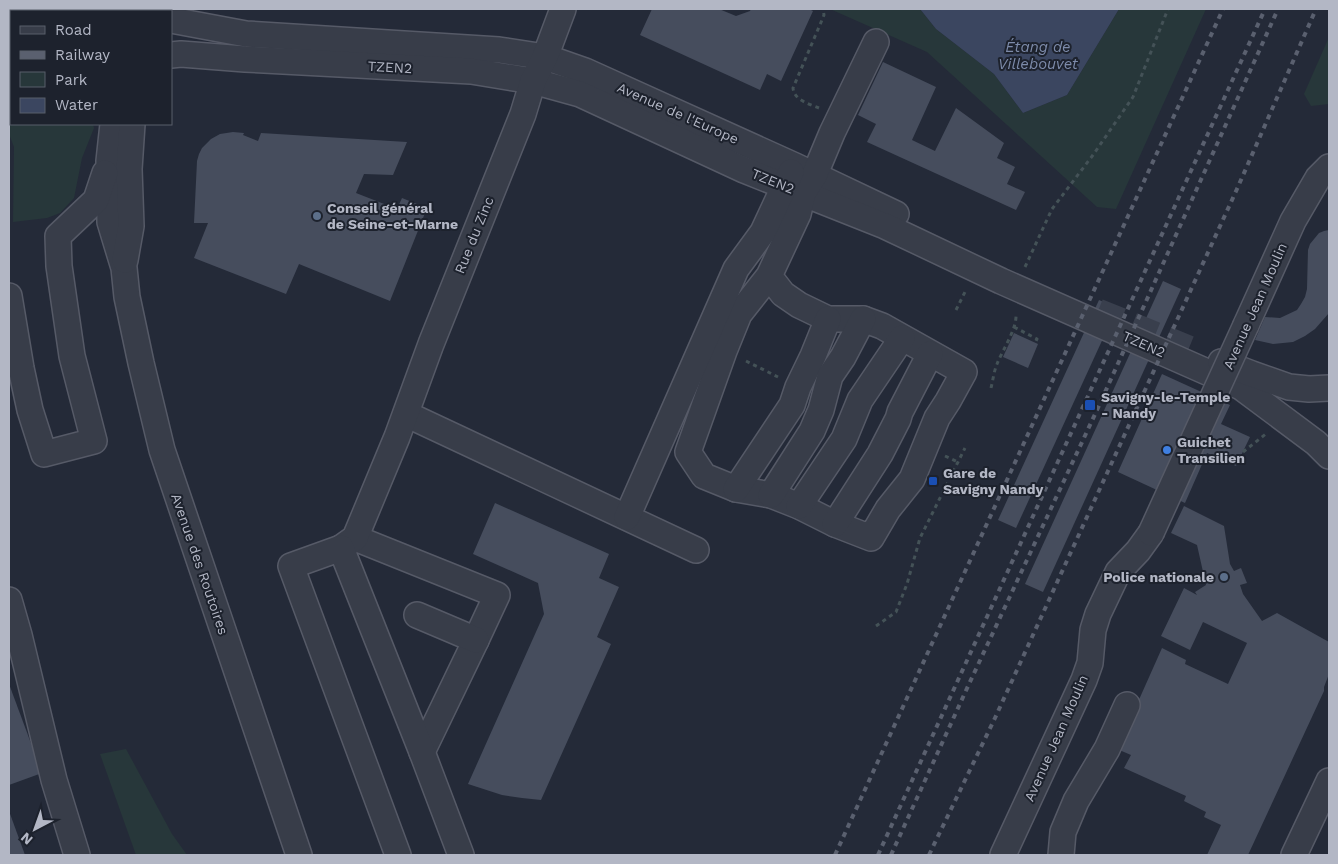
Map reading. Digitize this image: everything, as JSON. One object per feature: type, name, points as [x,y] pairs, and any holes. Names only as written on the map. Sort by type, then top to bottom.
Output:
[{"type":"street","name":"Rue du Zinc","points":[[348,543],[406,414],[431,344],[522,114],[533,81],[545,57],[564,9]]},
{"type":"street","name":"Avenue de l'Europe","points":[[172,20],[246,34],[499,50],[545,57],[584,71],[799,180],[1005,265],[1080,304]]},
{"type":"street","name":"Avenue de l'Europe","points":[[174,57],[209,40],[246,34]]},
{"type":"street","points":[[627,517],[736,269],[832,134],[876,42]]},
{"type":"street","name":"TZEN2","points":[[174,57],[471,71],[533,81],[580,94],[744,170],[799,180],[884,226],[1001,281],[1241,387],[1329,456]]},
{"type":"street","name":"Avenue des Routoires","points":[[113,125],[109,162],[110,222],[124,268],[127,297],[162,450],[299,855]]},
{"type":"street","name":"Avenue des Routoires","points":[[124,268],[131,226],[129,169],[132,125]]},
{"type":"street","points":[[9,296],[20,368],[30,410],[44,454],[94,441],[72,356],[59,266],[58,236],[96,200],[109,162]]},
{"type":"street","name":"Avenue Jean Moulin","points":[[1003,855],[1084,680],[1090,663],[1093,630],[1104,600],[1118,572],[1138,551],[1151,533],[1293,221],[1318,178],[1329,167]]},
{"type":"street","points":[[769,276],[783,294],[799,305],[828,319],[863,319],[882,326],[964,372],[937,418],[912,478],[888,509],[872,538],[835,524],[799,506],[771,495],[736,489],[704,476],[688,452],[739,314],[769,276],[798,214],[799,180]]},
{"type":"street","points":[[736,489],[792,405],[798,386],[828,319]]},
{"type":"street","points":[[771,495],[812,431],[821,410],[830,376],[843,357],[863,319]]},
{"type":"street","points":[[799,506],[844,439],[860,400],[902,338]]},
{"type":"street","points":[[1189,348],[1252,374],[1289,386],[1309,389],[1329,388]]},
{"type":"street","points":[[835,524],[880,454],[930,354]]},
{"type":"street","points":[[406,414],[696,550]]},
{"type":"street","points":[[348,543],[460,855]]},
{"type":"street","points":[[398,855],[291,566],[348,543],[496,595],[422,752]]},
{"type":"street","points":[[9,600],[24,652],[54,780],[77,855]]},
{"type":"street","points":[[416,615],[476,640]]},
{"type":"street","points":[[1061,855],[1063,832],[1076,801],[1107,749],[1127,705]]},
{"type":"street","points":[[1294,855],[1329,781]]},
{"type":"path","points":[[823,9],[822,20],[795,83],[793,92],[802,100],[840,118]]},
{"type":"path","points":[[1021,273],[1028,262],[1052,209],[1093,155],[1133,97],[1168,9]]},
{"type":"path","points":[[956,310],[966,291]]},
{"type":"path","points":[[991,388],[997,365],[1014,327],[1016,314],[1013,310]]},
{"type":"path","points":[[1014,327],[1038,339],[1036,343]]},
{"type":"path","points":[[741,358],[780,377]]},
{"type":"path","points":[[1243,452],[1273,428]]},
{"type":"path","points":[[876,626],[896,612],[907,584],[920,538],[965,448]]},
{"type":"green space","points":[[830,9],[920,9],[936,29],[994,74],[1023,113],[1067,95],[1119,9],[1206,9],[1116,209],[1097,207],[927,52]]},
{"type":"green space","points":[[1329,37],[1329,104],[1311,106],[1304,94]]},
{"type":"green space","points":[[10,54],[10,125],[93,125],[94,128],[82,158],[74,198],[60,213],[47,218],[13,222],[14,147],[9,134]]},
{"type":"green space","points":[[126,749],[172,834],[187,855],[136,855],[100,754]]},
{"type":"water","name":"Étang de Villebouvet","points":[[920,9],[1119,9],[1067,95],[1023,113],[994,74],[936,29]]},
{"type":"building","points":[[652,9],[719,9],[736,16],[751,9],[809,9],[813,11],[781,81],[767,74],[760,90],[640,35]]},
{"type":"building","points":[[883,62],[936,87],[912,140],[935,151],[956,108],[1004,143],[997,158],[1015,167],[1007,184],[1025,192],[1016,210],[867,142],[876,124],[858,115]]},
{"type":"building","name":"Conseil général de Seine-et-Marne","points":[[244,133],[243,135],[258,141],[261,133],[407,142],[393,175],[364,174],[356,193],[397,209],[402,198],[427,208],[390,301],[299,264],[286,294],[194,258],[208,223],[194,223],[199,154],[211,139],[220,134]]},
{"type":"building","points":[[1329,230],[1329,313],[1315,329],[1293,342],[1273,344],[1255,340],[1265,317],[1280,318],[1297,310],[1305,297],[1307,289],[1308,250],[1310,244],[1319,233]]},
{"type":"building","points":[[1163,281],[1181,289],[1043,592],[1025,584]]},
{"type":"building","points":[[1099,300],[1117,308],[1016,528],[998,520]]},
{"type":"building","points":[[1014,333],[1038,344],[1028,368],[1003,357]]},
{"type":"building","name":"Savigny-le-Temple - Nandy","points":[[1162,374],[1230,405],[1221,424],[1250,437],[1236,466],[1207,453],[1185,503],[1118,472]]},
{"type":"building","points":[[495,503],[609,554],[599,578],[619,587],[597,637],[611,644],[541,800],[502,795],[468,784],[544,614],[538,583],[473,554]]},
{"type":"building","points":[[1184,506],[1224,526],[1230,564],[1234,571],[1241,568],[1247,583],[1240,585],[1243,594],[1262,621],[1277,613],[1329,642],[1329,674],[1324,691],[1248,855],[1207,855],[1221,825],[1204,817],[1206,812],[1184,801],[1186,796],[1124,768],[1131,755],[1117,749],[1162,648],[1186,660],[1185,664],[1228,684],[1247,643],[1203,622],[1190,650],[1161,636],[1184,588],[1197,595],[1195,592],[1206,585],[1197,545],[1171,533]]},
{"type":"building","points":[[9,684],[42,773],[9,785]]},
{"type":"building","points":[[9,811],[25,855],[9,855]]},
{"type":"tunnel","points":[[1098,311],[1189,348]]},
{"type":"railway","points":[[835,855],[1223,9]]},
{"type":"railway","points":[[878,855],[1265,9]]},
{"type":"railway","points":[[891,855],[1097,410],[1278,9]]},
{"type":"railway","points":[[929,855],[995,718],[1237,189],[1316,9]]},
{"type":"place","name":"Conseil général de Seine-et-Marne","points":[[317,216]]},
{"type":"place","name":"Savigny-le-Temple - Nandy","points":[[1090,405]]},
{"type":"place","name":"Guichet Transilien","points":[[1167,450]]},
{"type":"place","name":"Gare de Savigny Nandy","points":[[933,481]]},
{"type":"place","name":"Police nationale","points":[[1224,577]]}]
